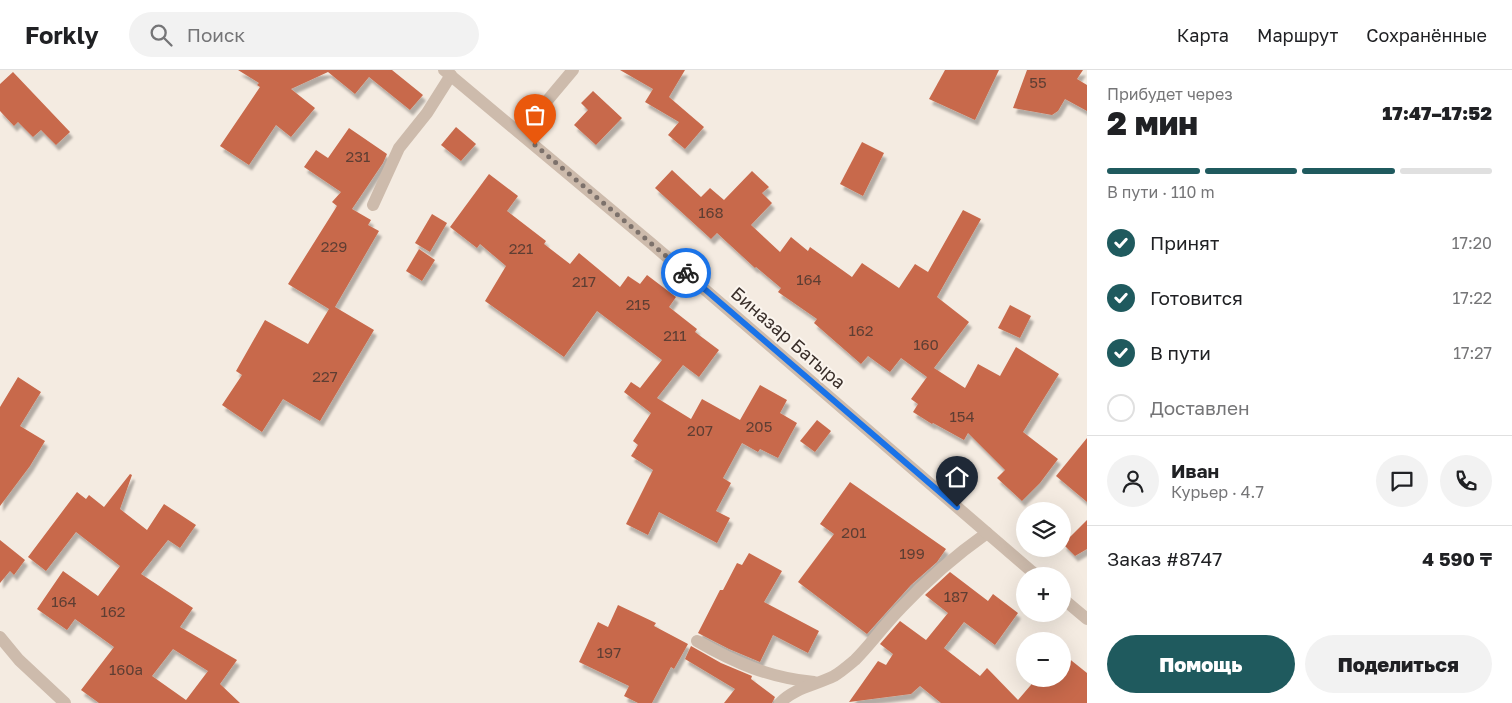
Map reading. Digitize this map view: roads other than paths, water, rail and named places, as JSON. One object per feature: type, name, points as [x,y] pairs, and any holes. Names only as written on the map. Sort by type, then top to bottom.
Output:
[{"type":"street","points":[[520,133],[574,70]]},
{"type":"street","points":[[373,205],[399,148],[427,113],[448,73]]},
{"type":"street","name":"Биназар Батыра","points":[[448,73],[652,244],[1027,567]]},
{"type":"street","points":[[780,703],[783,699],[803,688],[835,675],[855,660],[901,608],[929,580],[957,554],[987,533]]},
{"type":"street","points":[[1071,606],[1087,619]]},
{"type":"street","points":[[0,637],[19,660],[65,703]]},
{"type":"street","points":[[697,641],[725,657],[761,672],[798,680],[819,682]]}]
